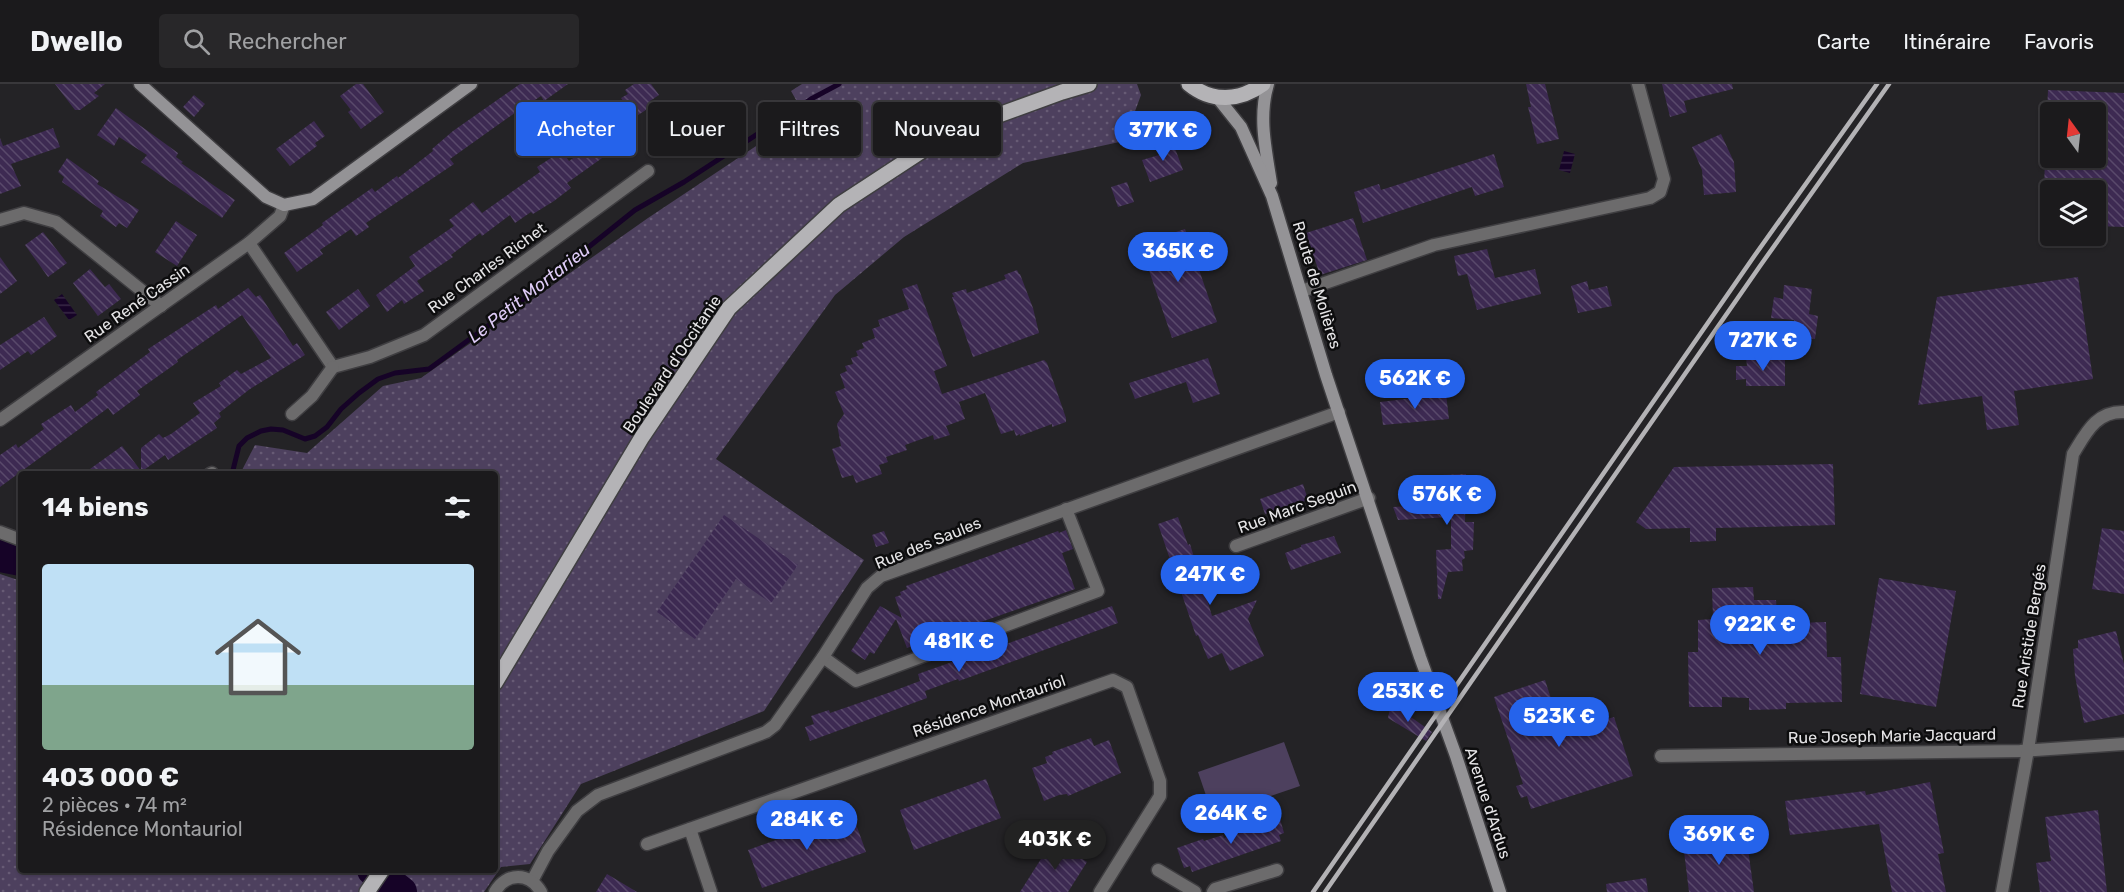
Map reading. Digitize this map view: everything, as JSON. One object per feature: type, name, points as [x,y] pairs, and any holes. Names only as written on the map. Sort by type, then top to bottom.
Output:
[{"type":"main road","points":[[140,84],[266,197],[284,205],[313,199],[471,84]]},
{"type":"main road","name":"Boulevard d'Occitanie","points":[[498,678],[642,437],[729,308],[839,205],[949,133],[1089,84]]},
{"type":"main road","points":[[1189,84],[1205,94],[1217,97],[1241,96],[1263,84]]},
{"type":"main road","name":"Route de Molières","points":[[1268,84],[1264,98],[1263,120],[1272,196]]},
{"type":"main road","name":"Route de Molières","points":[[1217,97],[1241,127],[1272,196],[1339,412],[1420,657]]},
{"type":"main road","name":"Avenue d'Ardus","points":[[1420,657],[1456,756],[1500,892]]},
{"type":"main road","points":[[367,892],[380,873]]},
{"type":"street","points":[[1302,291],[1434,245],[1638,201],[1660,192],[1664,179],[1638,84]]},
{"type":"street","name":"Rue Charles Richet","points":[[333,367],[370,357],[424,334],[648,171]]},
{"type":"street","name":"Rue René Cassin","points":[[0,420],[249,243],[280,216],[284,205]]},
{"type":"street","points":[[0,220],[24,213],[56,222],[161,306]]},
{"type":"street","points":[[249,243],[333,367],[312,396],[292,414]]},
{"type":"street","name":"Rue des Saules","points":[[532,881],[549,851],[577,811],[598,795],[766,732],[775,725],[823,657],[867,588],[881,576],[1339,412]]},
{"type":"street","name":"Rue Aristide Bergés","points":[[2002,892],[2028,750],[2073,454],[2093,422],[2115,412],[2124,412]]},
{"type":"street","name":"Rue Marc Seguin","points":[[1236,546],[1369,498]]},
{"type":"street","points":[[823,657],[856,681],[1098,591],[1065,509]]},
{"type":"street","points":[[0,532],[18,539]]},
{"type":"street","name":"Résidence Montauriol","points":[[647,844],[1113,680],[1127,687],[1160,781],[1160,796],[1100,892]]},
{"type":"street","name":"Rue Joseph Marie Jacquard","points":[[1661,756],[2028,750],[2124,744]]},
{"type":"street","points":[[690,829],[711,892]]},
{"type":"street","points":[[1158,870],[1195,892]]},
{"type":"street","points":[[1213,892],[1215,889],[1276,870]]},
{"type":"street","points":[[495,892],[502,883],[511,878],[522,877],[532,881],[541,892]]},
{"type":"shaded area","points":[[802,84],[1137,84],[1141,95],[1124,141],[1023,163],[904,237],[835,295],[716,459],[864,560],[764,711],[581,784],[530,864],[501,867],[498,871],[498,471],[242,471],[255,445],[307,453],[383,386],[421,378],[648,218],[741,156],[746,156],[746,153],[758,145],[758,156],[861,156],[861,102],[797,102],[791,91]]},
{"type":"shaded area","points":[[1564,151],[1575,154],[1570,173],[1559,170]]},
{"type":"shaded area","points":[[62,294],[77,315],[69,320],[54,300]]},
{"type":"shaded area","points":[[0,574],[18,580],[18,873],[497,873],[484,892],[0,892]]},
{"type":"shaded area","points":[[1284,742],[1300,786],[1213,816],[1198,772]]},
{"type":"building","points":[[55,84],[105,84],[94,93],[99,96],[80,110],[75,110]]},
{"type":"building","points":[[356,84],[363,84],[384,112],[361,129],[348,112],[351,110],[340,96]]},
{"type":"building","points":[[520,84],[568,84],[544,101],[541,96],[532,102],[516,102],[516,112],[450,159],[454,164],[366,223],[369,227],[356,236],[351,229],[320,250],[323,254],[297,272],[284,253],[372,188],[375,192],[397,176],[398,178],[433,151],[432,149],[453,131]]},
{"type":"building","points":[[634,84],[651,84],[659,95],[648,102],[648,109],[636,116],[636,102],[624,102],[621,98],[628,94],[625,90]]},
{"type":"building","points":[[1526,84],[1545,84],[1559,139],[1537,144],[1528,107],[1531,107]]},
{"type":"building","points":[[1662,84],[1732,84],[1733,89],[1684,101],[1687,112],[1670,117]]},
{"type":"building","points":[[2048,90],[2124,93],[2124,227],[2106,226],[2106,180],[2044,180],[2045,168],[2106,168],[2106,102],[2047,102]]},
{"type":"building","points":[[194,95],[205,104],[194,117],[183,107]]},
{"type":"building","points":[[116,108],[178,153],[176,157],[183,162],[181,163],[235,200],[222,218],[141,162],[147,155],[119,137],[114,146],[97,135]]},
{"type":"building","points":[[314,121],[325,136],[315,143],[317,146],[290,166],[276,149]]},
{"type":"building","points":[[53,128],[60,147],[11,164],[21,186],[0,194],[0,138],[3,146]]},
{"type":"building","points":[[1721,134],[1734,162],[1736,192],[1704,195],[1702,170],[1692,147]]},
{"type":"building","points":[[1172,140],[1183,170],[1150,182],[1142,160],[1159,155],[1156,146]]},
{"type":"building","points":[[1494,154],[1504,187],[1475,196],[1472,187],[1363,223],[1354,192],[1379,184],[1381,190]]},
{"type":"building","points":[[554,156],[566,156],[569,161],[576,156],[605,156],[567,183],[571,188],[533,214],[531,212],[515,223],[510,215],[482,236],[480,233],[451,255],[453,257],[417,281],[424,291],[404,304],[402,300],[387,312],[376,295],[415,266],[409,257],[454,226],[449,220],[473,202],[482,213],[540,172],[537,167]]},
{"type":"building","points":[[67,158],[99,181],[97,184],[139,210],[127,228],[119,223],[116,227],[100,216],[103,211],[62,182],[64,177],[58,172]]},
{"type":"building","points":[[1127,182],[1134,202],[1118,207],[1111,187]]},
{"type":"building","points":[[1353,218],[1367,260],[1320,275],[1306,233]]},
{"type":"building","points":[[176,221],[197,235],[177,266],[155,252]]},
{"type":"building","points":[[1185,229],[1217,322],[1172,338],[1140,244]]},
{"type":"building","points":[[43,232],[67,263],[48,277],[25,245]]},
{"type":"building","points":[[1487,249],[1495,278],[1535,269],[1541,294],[1477,310],[1467,274],[1458,276],[1454,256]]},
{"type":"building","points":[[0,257],[17,281],[0,294]]},
{"type":"building","points":[[90,269],[105,287],[109,284],[121,299],[98,316],[73,283]]},
{"type":"building","points":[[1017,270],[1033,308],[1039,333],[973,357],[952,293],[966,289],[967,293],[1006,279],[1004,275]]},
{"type":"building","points":[[2078,277],[2093,379],[2014,391],[2019,425],[1987,430],[1982,396],[1918,405],[1937,297]]},
{"type":"building","points":[[1587,281],[1589,290],[1607,286],[1612,306],[1578,313],[1571,286]]},
{"type":"building","points":[[917,284],[947,366],[934,371],[942,394],[1044,360],[1047,363],[1066,422],[1052,427],[1052,424],[1020,436],[1020,434],[1016,436],[1014,430],[1001,434],[985,393],[959,402],[965,419],[946,426],[950,435],[934,440],[933,435],[905,445],[907,450],[886,457],[888,462],[879,465],[882,474],[856,483],[853,475],[842,478],[832,449],[841,446],[837,424],[844,414],[835,392],[845,388],[840,374],[847,371],[845,366],[853,364],[851,358],[858,356],[856,351],[864,348],[862,343],[875,338],[872,329],[880,326],[878,320],[909,309],[902,289]]},
{"type":"building","points":[[1784,285],[1812,289],[1809,314],[1818,316],[1815,339],[1792,336],[1794,320],[1771,318],[1774,297],[1783,299]]},
{"type":"building","points":[[248,288],[256,297],[260,295],[293,346],[297,343],[305,355],[250,389],[219,413],[221,417],[214,423],[217,428],[168,460],[165,455],[141,471],[141,448],[159,434],[163,438],[171,434],[200,413],[193,403],[221,386],[219,383],[237,370],[241,374],[271,358],[242,315],[137,391],[140,395],[113,415],[108,408],[22,471],[18,471],[18,474],[0,487],[0,455],[16,444],[18,448],[44,429],[41,424],[71,405],[75,412],[98,395],[96,392],[150,352],[148,349],[216,305],[218,309]]},
{"type":"building","points":[[358,289],[370,306],[339,330],[326,312]]},
{"type":"building","points":[[44,317],[57,336],[31,355],[28,351],[0,370],[0,345]]},
{"type":"building","points":[[1208,358],[1220,394],[1193,403],[1186,382],[1135,399],[1129,383]]},
{"type":"building","points":[[1746,358],[1785,358],[1785,386],[1746,386],[1746,379],[1736,380],[1736,366],[1747,366]]},
{"type":"building","points":[[1446,394],[1449,419],[1383,425],[1380,402]]},
{"type":"building","points":[[122,446],[141,471],[87,471]]},
{"type":"building","points":[[1833,464],[1835,525],[1716,528],[1716,541],[1690,542],[1690,528],[1646,529],[1636,522],[1674,467]]},
{"type":"building","points":[[1466,474],[1465,522],[1474,522],[1473,550],[1464,551],[1463,571],[1448,572],[1441,599],[1438,599],[1436,550],[1451,549],[1451,517],[1398,520],[1393,507],[1444,504],[1443,475]]},
{"type":"building","points":[[1303,484],[1308,500],[1265,514],[1260,499]]},
{"type":"building","points":[[724,515],[798,565],[771,603],[736,579],[695,639],[657,612]]},
{"type":"building","points":[[1178,517],[1188,545],[1190,544],[1212,616],[1257,600],[1248,619],[1264,656],[1230,671],[1222,653],[1208,659],[1198,635],[1196,636],[1158,524]]},
{"type":"building","points":[[2102,528],[2124,531],[2124,594],[2092,589]]},
{"type":"building","points":[[1066,530],[1073,549],[1062,553],[1075,589],[907,648],[896,619],[874,654],[870,652],[865,660],[851,651],[880,606],[902,618],[895,597],[907,589],[906,586]]},
{"type":"building","points":[[884,531],[889,543],[876,547],[872,535]]},
{"type":"building","points":[[1334,536],[1341,553],[1291,570],[1285,553],[1301,545]]},
{"type":"building","points":[[1879,578],[1956,591],[1936,707],[1860,694]]},
{"type":"building","points":[[1753,587],[1754,600],[1776,600],[1777,613],[1795,613],[1797,623],[1826,622],[1827,657],[1841,657],[1842,702],[1786,703],[1786,709],[1749,710],[1749,698],[1722,697],[1722,707],[1689,707],[1688,652],[1698,652],[1698,620],[1713,619],[1712,588]]},
{"type":"building","points":[[1112,606],[1118,623],[959,681],[958,679],[925,691],[927,698],[810,741],[805,727],[814,724],[811,716],[829,710],[830,713],[888,693],[920,681],[918,674]]},
{"type":"building","points":[[2116,631],[2124,664],[2124,714],[2084,723],[2075,676],[2073,649],[2078,648],[2078,640]]},
{"type":"building","points":[[1545,680],[1561,729],[1599,716],[1601,721],[1614,717],[1633,776],[1531,809],[1527,796],[1521,798],[1516,786],[1523,784],[1494,697]]},
{"type":"building","points":[[1391,703],[1432,732],[1426,741],[1388,718]]},
{"type":"building","points":[[1091,738],[1094,746],[1109,740],[1121,773],[1068,796],[1067,794],[1059,795],[1044,801],[1032,768],[1047,763],[1045,757],[1053,754],[1052,752]]},
{"type":"building","points":[[986,779],[1001,818],[914,850],[900,810]]},
{"type":"building","points":[[1930,782],[1944,853],[1938,854],[1946,892],[1892,892],[1879,824],[1790,835],[1785,801],[1865,791],[1866,795]]},
{"type":"building","points":[[2098,810],[2107,892],[2040,892],[2036,863],[2051,861],[2045,817]]},
{"type":"building","points":[[852,813],[866,852],[762,888],[748,850]]},
{"type":"building","points":[[1279,815],[1284,833],[1279,835],[1281,841],[1192,872],[1190,866],[1184,868],[1177,848],[1203,839],[1204,841],[1223,835],[1224,838],[1261,825],[1260,822]]},
{"type":"building","points":[[1746,835],[1754,892],[1689,892],[1683,843]]},
{"type":"building","points":[[1053,840],[1087,862],[1068,892],[1020,892]]},
{"type":"building","points":[[607,874],[637,892],[596,892]]},
{"type":"building","points":[[1646,878],[1648,892],[1607,892],[1606,884]]},
{"type":"waterway","name":"Le Petit Mortarieu","points":[[233,471],[239,446],[247,438],[271,429],[283,430],[305,439],[315,436],[327,427],[341,409],[378,379],[395,373],[429,369],[511,309],[635,210],[684,182],[811,99],[839,84]]},
{"type":"waterway","points":[[0,556],[18,559]]},
{"type":"waterway","points":[[377,873],[401,892]]},
{"type":"railway","points":[[1313,892],[1755,255],[1877,84]]},
{"type":"railway","points":[[1325,892],[1889,84]]}]
